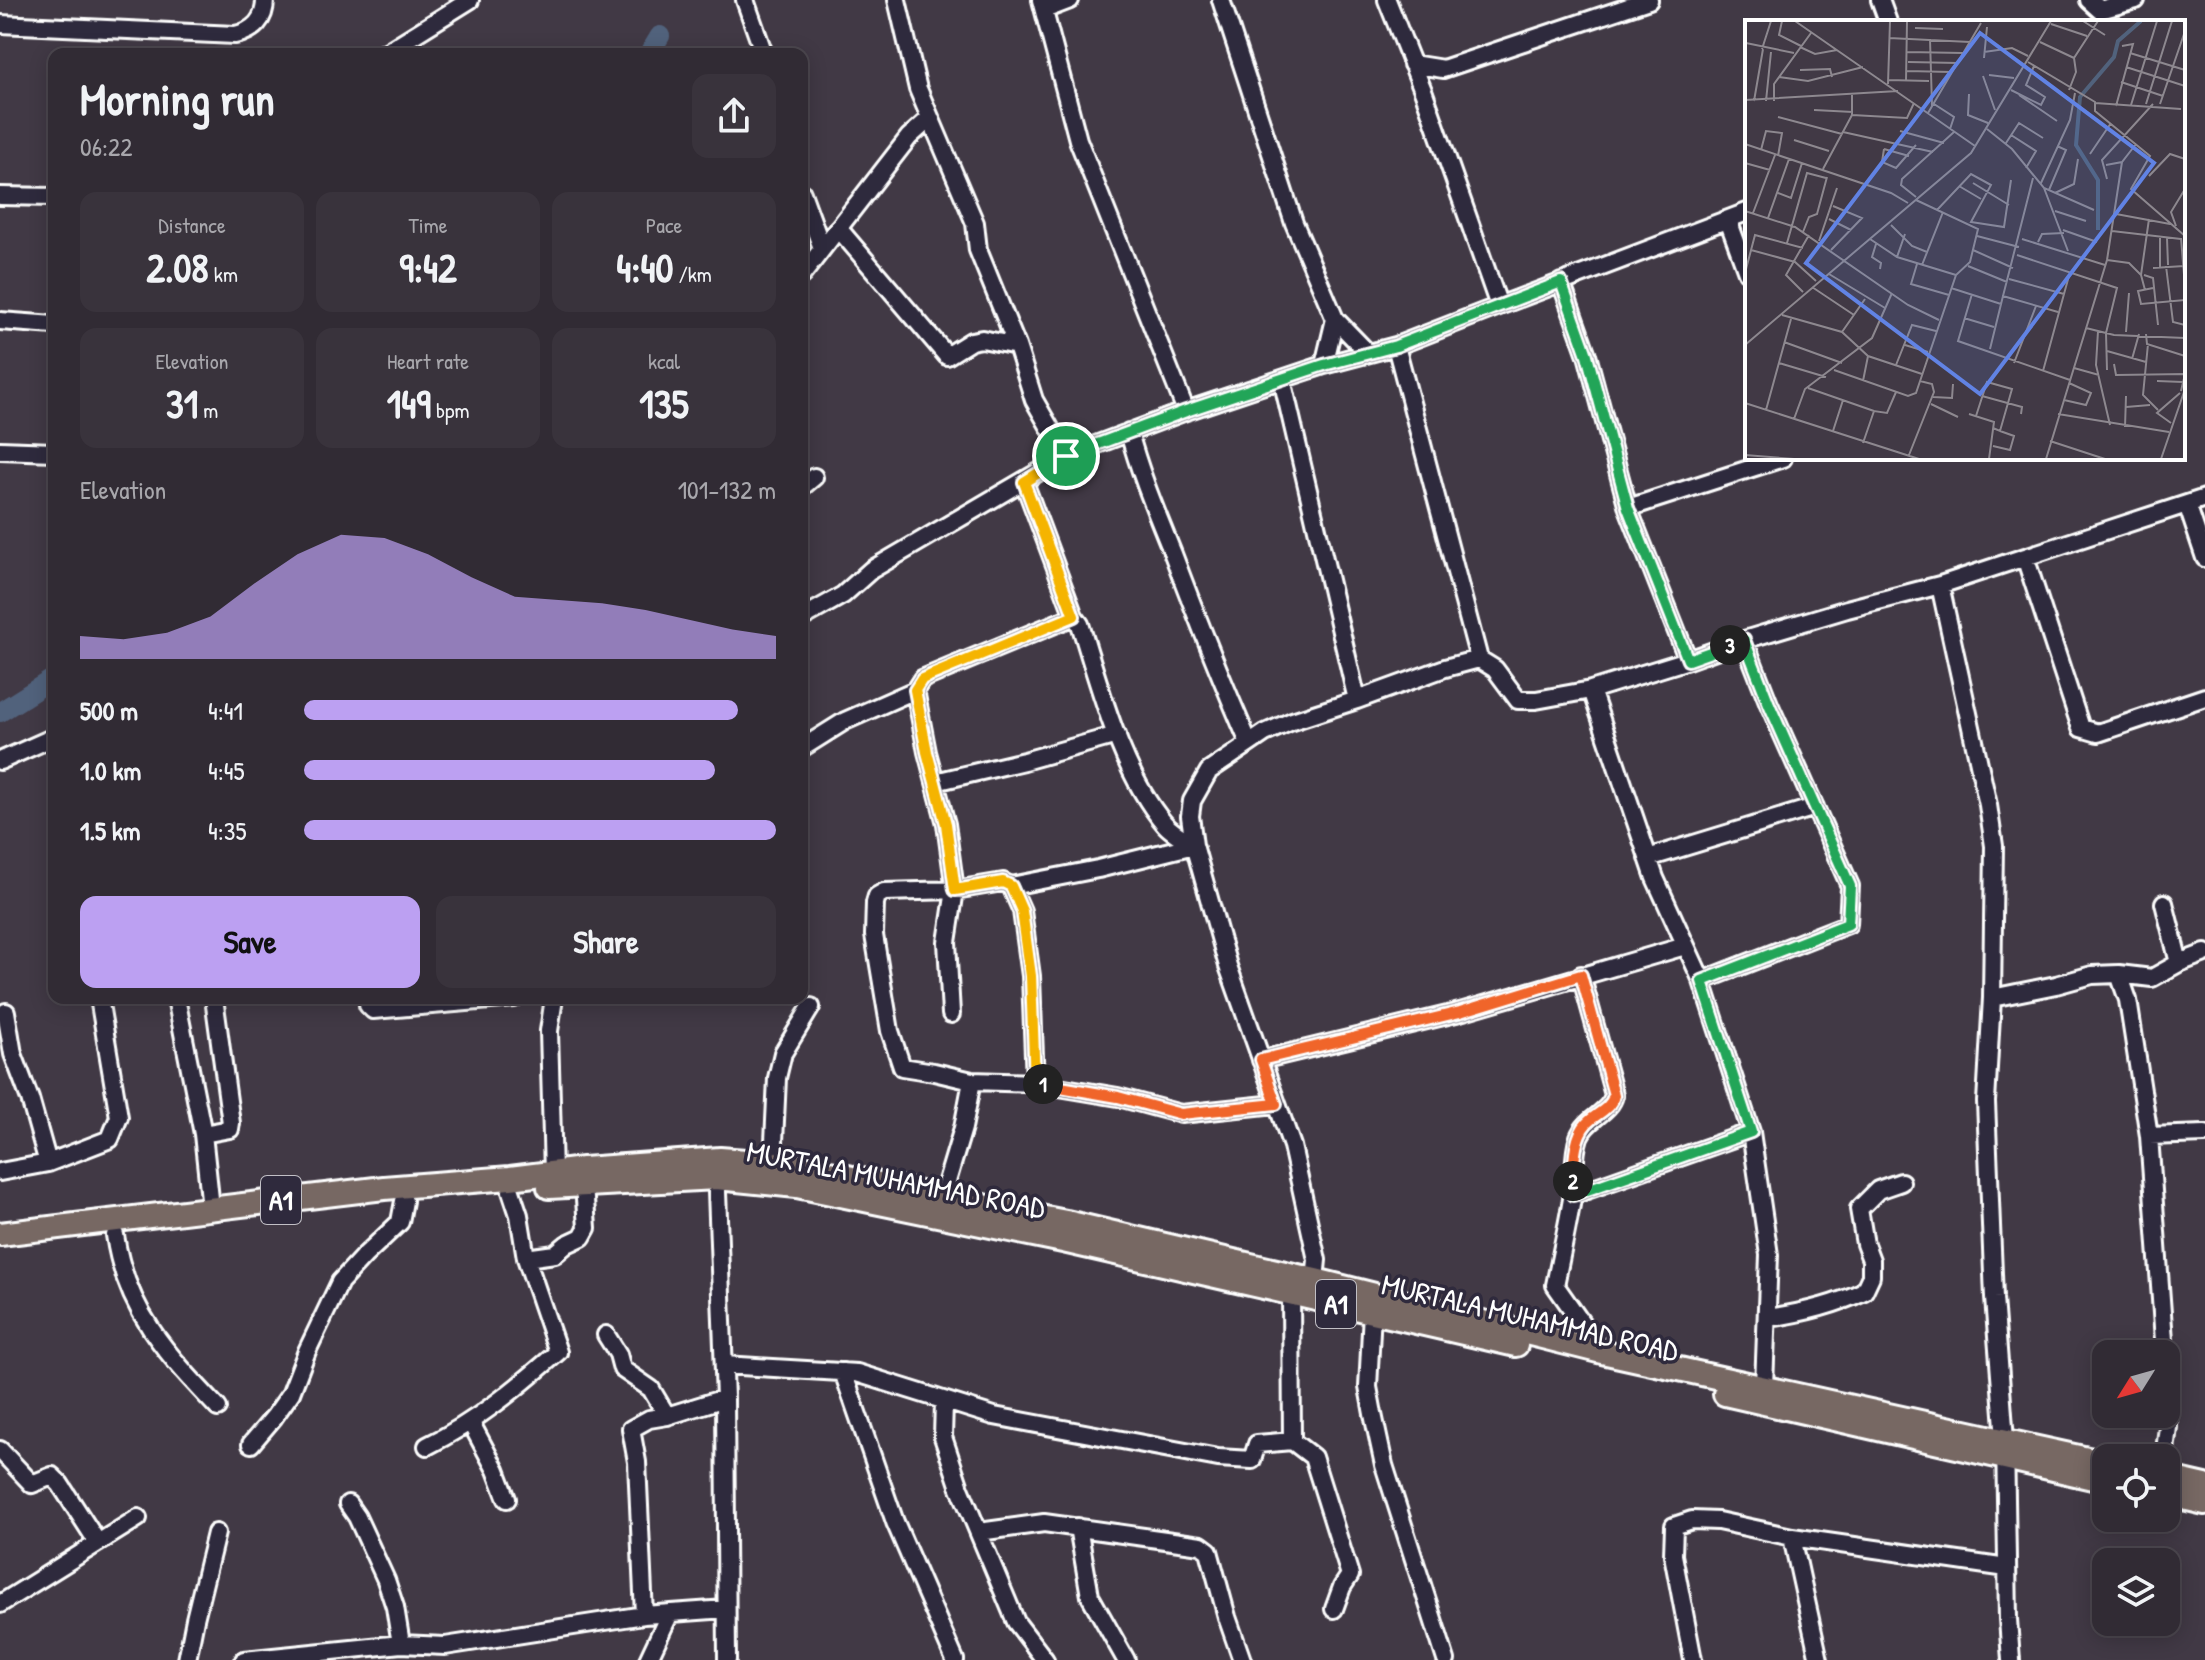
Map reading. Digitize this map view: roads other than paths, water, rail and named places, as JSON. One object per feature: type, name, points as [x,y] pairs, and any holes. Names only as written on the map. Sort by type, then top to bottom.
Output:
[{"type":"highway","name":"MURTALA MUHAMMAD ROAD","points":[[559,1177],[640,1163],[718,1168],[797,1186],[1065,1232]]},
{"type":"highway","name":"MURTALA MUHAMMAD ROAD","points":[[559,1177],[584,1185],[773,1163],[798,1166],[942,1198],[1065,1232],[1209,1265],[1315,1280],[1602,1352],[1712,1384],[1764,1386],[2005,1449],[2092,1477]]},
{"type":"highway","name":"A1","points":[[0,1250],[511,1191],[559,1177]]},
{"type":"highway","name":"A1","points":[[0,1234],[384,1188],[559,1177]]},
{"type":"highway","name":"MURTALA MUHAMMAD ROAD","points":[[1209,1265],[1291,1294],[1372,1312],[2005,1449],[2092,1461]]},
{"type":"highway","points":[[2180,1480],[2205,1486]]},
{"type":"highway","points":[[2180,1497],[2205,1503]]},
{"type":"street","points":[[0,24],[235,35],[246,33],[260,21],[265,11],[265,0]]},
{"type":"street","points":[[393,48],[470,0]]},
{"type":"street","points":[[745,0],[762,48]]},
{"type":"street","points":[[897,0],[918,89],[929,119],[975,223],[978,250],[1017,346],[1034,400],[1066,456]]},
{"type":"street","points":[[1070,0],[1042,5],[1078,140],[1186,411]]},
{"type":"street","points":[[1221,0],[1294,223],[1335,319],[1368,353]]},
{"type":"street","points":[[1387,0],[1424,93],[1499,306]]},
{"type":"street","points":[[1412,64],[1443,69],[1649,0]]},
{"type":"street","points":[[1880,0],[1887,20]]},
{"type":"street","points":[[2089,0],[2100,10],[2136,0]]},
{"type":"street","points":[[1424,93],[1443,69]]},
{"type":"street","points":[[808,267],[909,137],[929,119]]},
{"type":"street","points":[[0,196],[48,197]]},
{"type":"street","points":[[808,210],[822,248]]},
{"type":"street","points":[[808,615],[843,595],[871,570],[1066,456],[1186,411],[1324,365],[1396,346],[1745,213]]},
{"type":"street","points":[[1728,220],[1745,267]]},
{"type":"street","points":[[838,228],[947,356],[971,341],[982,339],[1017,346]]},
{"type":"street","points":[[1561,282],[1587,355],[1628,508],[1688,660]]},
{"type":"street","points":[[1324,365],[1335,319]]},
{"type":"street","points":[[0,321],[48,325]]},
{"type":"street","points":[[1396,346],[1479,659],[1495,669],[1518,700],[1536,700],[1591,690],[1847,609],[1940,585],[2205,498]]},
{"type":"street","points":[[1282,379],[1357,700]]},
{"type":"street","points":[[1129,432],[1137,464],[1249,743]]},
{"type":"street","points":[[0,450],[48,452]]},
{"type":"street","points":[[1628,508],[1777,460]]},
{"type":"street","points":[[1024,482],[1074,616],[1080,624],[1110,721],[1139,788],[1165,826],[1194,845]]},
{"type":"street","points":[[2187,504],[2205,558]]},
{"type":"street","points":[[2025,557],[2081,728],[2098,733],[2205,697]]},
{"type":"street","points":[[1940,585],[1988,805],[1994,846],[1992,998],[1986,1102],[1994,1298],[2005,1449],[2011,1660]]},
{"type":"street","points":[[808,744],[845,721],[915,690],[922,679],[1074,616]]},
{"type":"street","points":[[1702,981],[1848,924],[1850,886],[1744,640]]},
{"type":"street","points":[[1315,1280],[1317,1260],[1292,1146],[1228,966],[1194,845],[1190,816],[1192,801],[1209,771],[1265,733],[1445,668],[1479,659]]},
{"type":"street","points":[[915,690],[946,824],[955,890],[947,942],[951,1014]]},
{"type":"street","points":[[1591,690],[1648,858],[1702,981],[1751,1132],[1769,1255],[1764,1386]]},
{"type":"street","points":[[935,782],[1117,735]]},
{"type":"street","points":[[0,761],[48,740]]},
{"type":"street","points":[[1648,858],[1815,807]]},
{"type":"street","points":[[1194,845],[1124,864],[1011,886],[1003,882],[955,890],[884,892],[877,896],[874,935],[890,1031],[902,1067],[972,1081],[1035,1083],[1118,1097],[1181,1114],[1276,1104]]},
{"type":"street","points":[[1011,886],[1022,911],[1031,976],[1035,1083]]},
{"type":"street","points":[[2164,903],[2179,963]]},
{"type":"street","points":[[1261,1060],[1460,1012],[1685,946]]},
{"type":"street","points":[[2128,1000],[2152,978],[2205,953]]},
{"type":"street","points":[[2119,974],[2128,1000],[2149,1136],[2164,1340]]},
{"type":"street","points":[[1581,975],[1614,1095],[1612,1103],[1585,1125],[1579,1138],[1574,1157],[1573,1195],[1555,1285],[1602,1352]]},
{"type":"street","points":[[1992,998],[2092,975],[2152,978]]},
{"type":"street","points":[[0,1172],[48,1163],[110,1139],[119,1117],[100,1004]]},
{"type":"street","points":[[177,1004],[203,1134],[211,1208]]},
{"type":"street","points":[[203,1134],[230,1129],[231,1123],[215,1004]]},
{"type":"street","points":[[368,1004],[373,1010],[441,1004]]},
{"type":"street","points":[[553,1004],[549,1031],[559,1177]]},
{"type":"street","points":[[773,1163],[777,1078],[783,1053],[811,1007]]},
{"type":"street","points":[[6,1012],[13,1054],[30,1099],[48,1163]]},
{"type":"street","points":[[942,1198],[963,1128],[972,1081]]},
{"type":"street","points":[[1573,1195],[1751,1132]]},
{"type":"street","points":[[2149,1136],[2205,1134]]},
{"type":"street","points":[[718,1168],[725,1398],[727,1660]]},
{"type":"street","points":[[1768,1318],[1818,1309],[1864,1291],[1871,1276],[1871,1260],[1859,1209],[1878,1190],[1901,1182]]},
{"type":"street","points":[[526,1258],[555,1254],[582,1237],[587,1228],[584,1185]]},
{"type":"street","points":[[427,1446],[471,1423],[558,1352],[526,1258],[519,1215],[511,1191]]},
{"type":"street","points":[[251,1444],[291,1393],[340,1282],[400,1222],[404,1201]]},
{"type":"street","points":[[115,1235],[138,1311],[173,1360],[218,1408]]},
{"type":"street","points":[[1291,1294],[1292,1441]]},
{"type":"street","points":[[1372,1312],[1368,1387],[1373,1414],[1384,1465],[1446,1660]]},
{"type":"street","points":[[606,1335],[618,1354],[622,1369],[651,1389],[667,1416]]},
{"type":"street","points":[[724,1365],[857,1373],[994,1416],[1218,1458],[1252,1460],[1257,1444],[1292,1441],[1313,1457],[1350,1575],[1334,1609]]},
{"type":"street","points":[[843,1372],[895,1522],[955,1660]]},
{"type":"street","points":[[644,1615],[637,1462],[631,1429],[649,1419],[725,1398]]},
{"type":"street","points":[[944,1402],[943,1437],[960,1488],[1016,1622],[1045,1660]]},
{"type":"street","points":[[471,1423],[496,1470],[507,1499]]},
{"type":"street","points":[[0,1450],[32,1484],[52,1476],[98,1543]]},
{"type":"street","points":[[348,1504],[386,1580],[395,1607],[401,1644]]},
{"type":"street","points":[[0,1604],[138,1518]]},
{"type":"street","points":[[1693,1660],[1673,1555],[1674,1526],[1692,1520],[1718,1521],[1792,1537],[2007,1568]]},
{"type":"street","points":[[979,1532],[1044,1523],[1194,1542],[1209,1551],[1242,1660]]},
{"type":"street","points":[[1078,1527],[1090,1596],[1126,1660]]},
{"type":"street","points":[[187,1660],[216,1533]]},
{"type":"street","points":[[1792,1537],[1819,1660]]},
{"type":"street","points":[[244,1660],[370,1654],[401,1644],[445,1646],[644,1615],[726,1609]]},
{"type":"street","points":[[648,1660],[670,1613]]},
{"type":"street","points":[[445,1646],[456,1660]]},
{"type":"waterway","points":[[653,48],[660,36]]},
{"type":"waterway","points":[[0,712],[48,682]]}]
